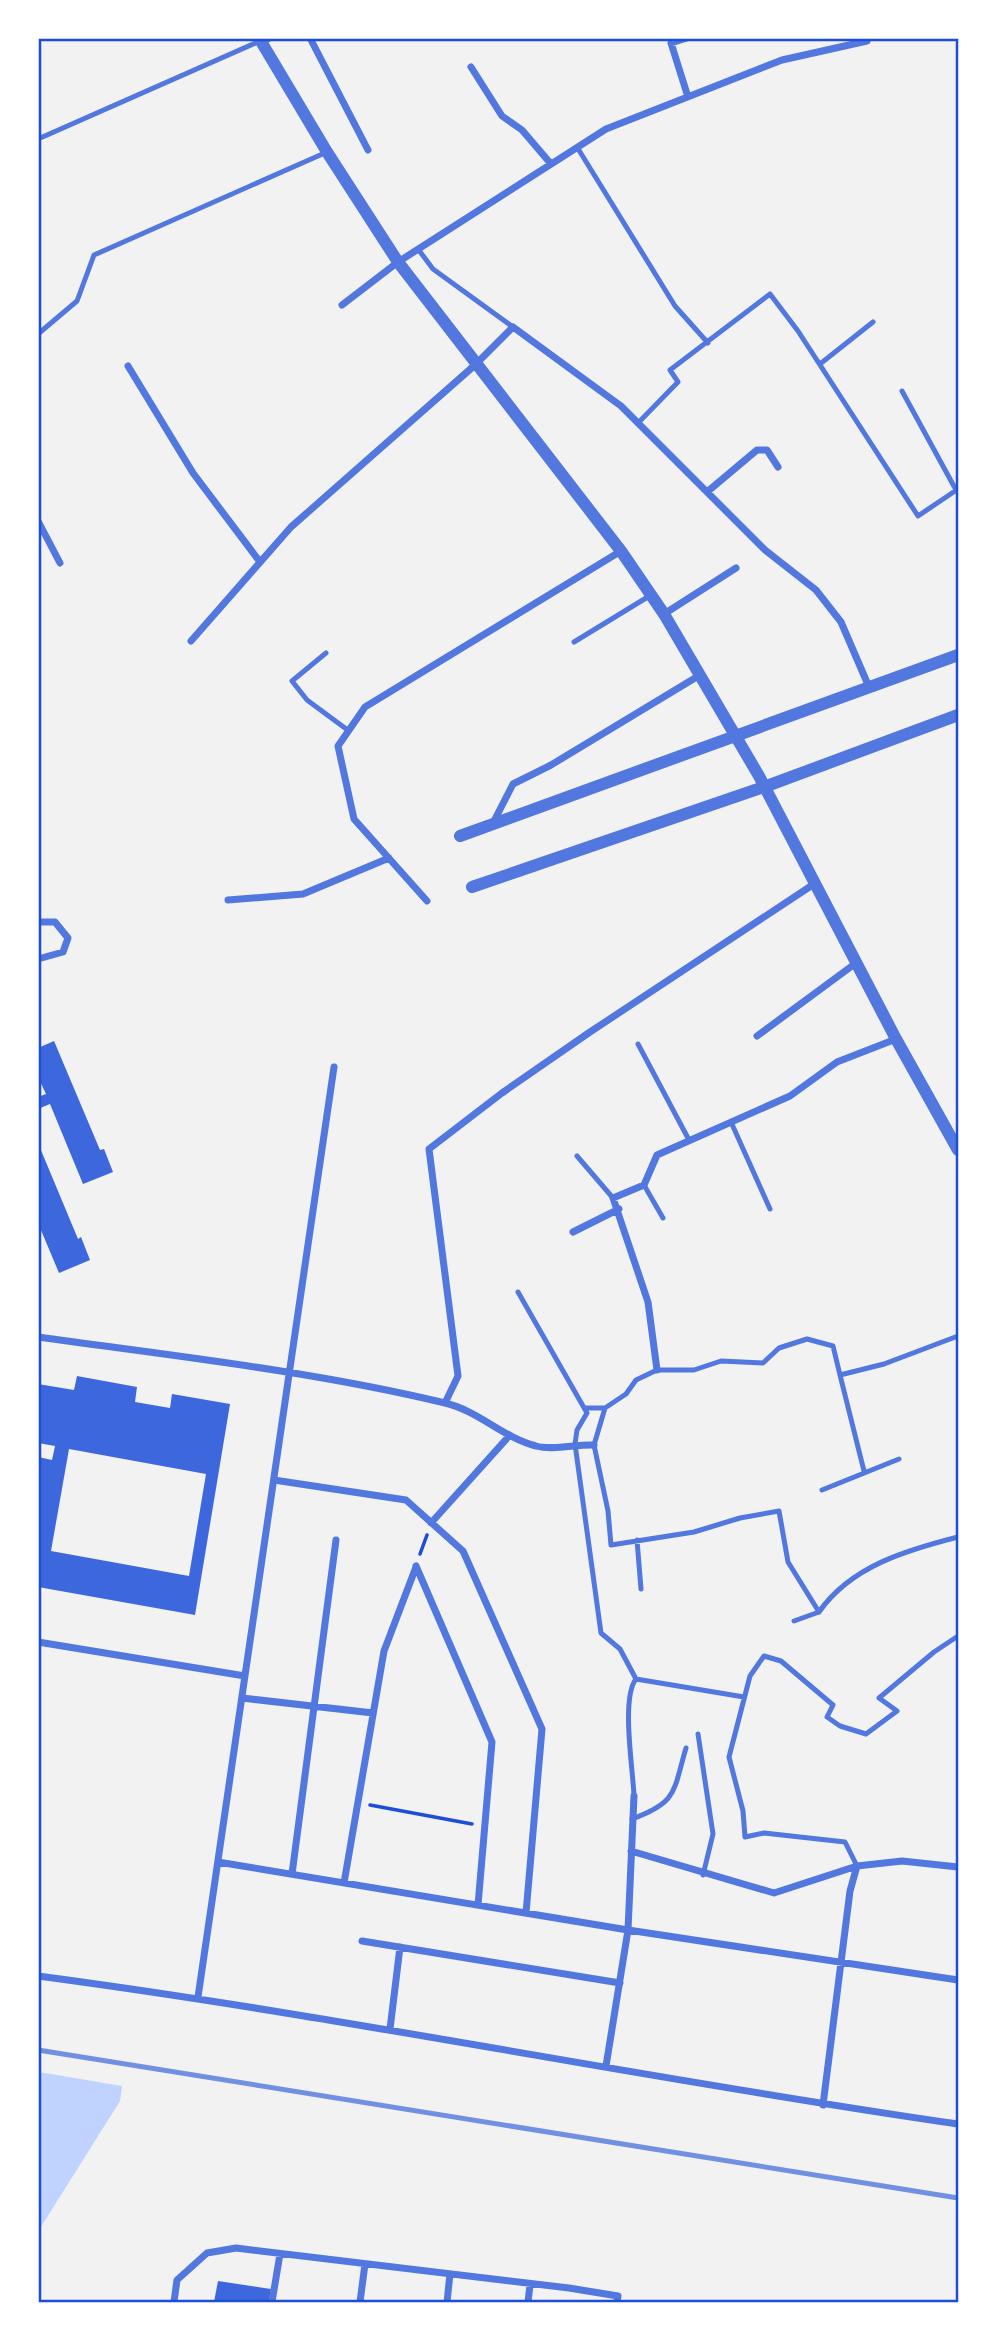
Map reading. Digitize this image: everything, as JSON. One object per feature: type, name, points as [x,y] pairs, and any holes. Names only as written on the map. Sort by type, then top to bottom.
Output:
[{"type":"street","points":[[310,38],[368,150]]},
{"type":"street","points":[[688,38],[671,43],[688,97]]},
{"type":"street","points":[[263,40],[327,152],[398,262],[621,551],[664,614],[764,787],[896,1039],[958,1150]]},
{"type":"street","points":[[342,305],[398,262],[606,129],[782,60],[867,41]]},
{"type":"street","points":[[471,67],[502,116],[522,131],[551,164]]},
{"type":"street","points":[[191,641],[291,527],[475,365],[513,327],[621,406],[765,550],[801,576],[833,609],[869,687]]},
{"type":"street","points":[[128,366],[193,473],[260,562]]},
{"type":"street","points":[[707,492],[757,450],[767,450],[778,467]]},
{"type":"street","points":[[38,521],[60,563]]},
{"type":"street","points":[[427,901],[354,819],[338,746],[365,707],[621,551]]},
{"type":"street","points":[[664,614],[736,568]]},
{"type":"street","points":[[460,836],[958,655]]},
{"type":"street","points":[[492,825],[513,784],[551,765],[701,674]]},
{"type":"street","points":[[472,887],[764,787],[958,715]]},
{"type":"street","points":[[228,901],[303,894],[389,858]]},
{"type":"street","points":[[445,1403],[458,1376],[429,1149],[502,1093],[672,981],[717,946],[814,884]]},
{"type":"street","points":[[38,922],[55,922],[68,938],[63,952],[38,959]]},
{"type":"street","points":[[757,1036],[856,963]]},
{"type":"street","points":[[657,1370],[648,1302],[619,1209],[613,1198],[644,1185],[657,1155],[790,1096],[837,1062],[896,1039]]},
{"type":"street","points":[[198,1997],[334,1067]]},
{"type":"street","points":[[573,1232],[619,1209]]},
{"type":"street","points":[[38,1337],[289,1374],[445,1403],[468,1410],[509,1436],[539,1448],[594,1445]]},
{"type":"street","points":[[431,1523],[509,1436]]},
{"type":"street","points":[[274,1480],[406,1500],[463,1551],[542,1730],[526,1913]]},
{"type":"street","points":[[292,1874],[336,1540]]},
{"type":"street","points":[[344,1883],[384,1651],[416,1566]]},
{"type":"street","points":[[416,1566],[492,1742],[478,1905]]},
{"type":"street","points":[[38,1642],[245,1676]]},
{"type":"street","points":[[242,1698],[373,1713]]},
{"type":"street","points":[[606,2066],[628,1930],[634,1796]]},
{"type":"street","points":[[631,1851],[703,1875],[774,1893],[856,1866],[902,1861],[958,1867]]},
{"type":"street","points":[[218,1862],[628,1930],[958,1980]]},
{"type":"street","points":[[823,2105],[856,1866]]},
{"type":"street","points":[[362,1941],[620,1983]]},
{"type":"street","points":[[390,2029],[400,1947]]},
{"type":"street","points":[[38,1976],[198,1997],[823,2105],[958,2124]]},
{"type":"street","points":[[174,2302],[177,2280],[207,2253],[236,2248],[618,2296],[617,2302]]},
{"type":"street","points":[[272,2302],[280,2255]]},
{"type":"street","points":[[359,2302],[365,2264]]},
{"type":"street","points":[[447,2302],[450,2274]]},
{"type":"street","points":[[528,2302],[530,2285]]},
{"type":"lane","points":[[38,139],[263,40]]},
{"type":"lane","points":[[577,148],[675,306],[708,343]]},
{"type":"lane","points":[[38,334],[78,301],[94,255],[327,152]]},
{"type":"lane","points":[[418,249],[433,269],[513,327]]},
{"type":"lane","points":[[638,423],[678,382],[670,370],[770,294],[820,364],[918,516],[957,489],[902,391]]},
{"type":"lane","points":[[820,364],[873,321]]},
{"type":"lane","points":[[574,642],[651,595]]},
{"type":"lane","points":[[326,653],[292,681],[307,699],[349,731]]},
{"type":"lane","points":[[638,1044],[689,1140]]},
{"type":"lane","points":[[731,1122],[770,1209]]},
{"type":"lane","points":[[577,1156],[613,1198]]},
{"type":"lane","points":[[644,1185],[663,1218]]},
{"type":"lane","points":[[518,1292],[587,1413],[577,1430],[575,1444],[601,1633],[620,1649],[636,1679]]},
{"type":"lane","points":[[840,1375],[884,1364],[958,1338]]},
{"type":"lane","points":[[585,1408],[605,1408],[626,1394],[636,1380],[657,1370],[694,1370],[721,1361],[763,1363],[779,1348],[807,1339],[832,1346],[864,1471]]},
{"type":"lane","points":[[605,1408],[594,1445],[608,1511],[611,1545],[694,1532],[740,1518],[779,1511],[788,1562],[819,1612]]},
{"type":"lane","points":[[822,1490],[899,1459]]},
{"type":"lane","points":[[794,1621],[819,1612],[853,1578],[902,1551],[958,1537]]},
{"type":"lane","points":[[637,1540],[642,1589]]},
{"type":"lane","points":[[856,1866],[845,1842],[764,1833],[746,1837],[743,1811],[729,1757],[750,1676],[764,1656],[781,1661],[833,1705],[827,1717],[840,1726],[866,1734],[897,1711],[879,1698],[934,1652],[958,1636]]},
{"type":"lane","points":[[636,1679],[744,1697]]},
{"type":"lane","points":[[634,1796],[628,1709],[630,1686],[636,1679]]},
{"type":"lane","points":[[698,1734],[713,1834],[703,1875]]},
{"type":"lane","points":[[632,1819],[661,1808],[673,1792],[686,1748]]},
{"type":"path","points":[[416,1566],[431,1523]]},
{"type":"path","points":[[358,1803],[485,1826]]},
{"type":"water","points":[[39,2072],[122,2086],[120,2101],[39,2230]]},
{"type":"building","points":[[54,1041],[100,1150],[104,1149],[113,1172],[83,1184],[50,1104],[38,1109],[38,1097],[46,1094],[38,1077],[38,1048]]},
{"type":"building","points":[[38,1143],[78,1239],[81,1237],[90,1260],[59,1273],[38,1223]]},
{"type":"building","points":[[77,1376],[137,1387],[135,1402],[170,1408],[172,1394],[230,1404],[195,1615],[38,1587],[41,1537],[38,1536],[38,1457],[52,1460],[55,1446],[38,1443],[38,1384],[74,1390]],"holes":[[[69,1449],[206,1474],[189,1576],[51,1551]]]},
{"type":"building","points":[[218,2281],[271,2289],[269,2302],[214,2302]]},
{"type":"railway","points":[[38,2050],[958,2198]]}]
